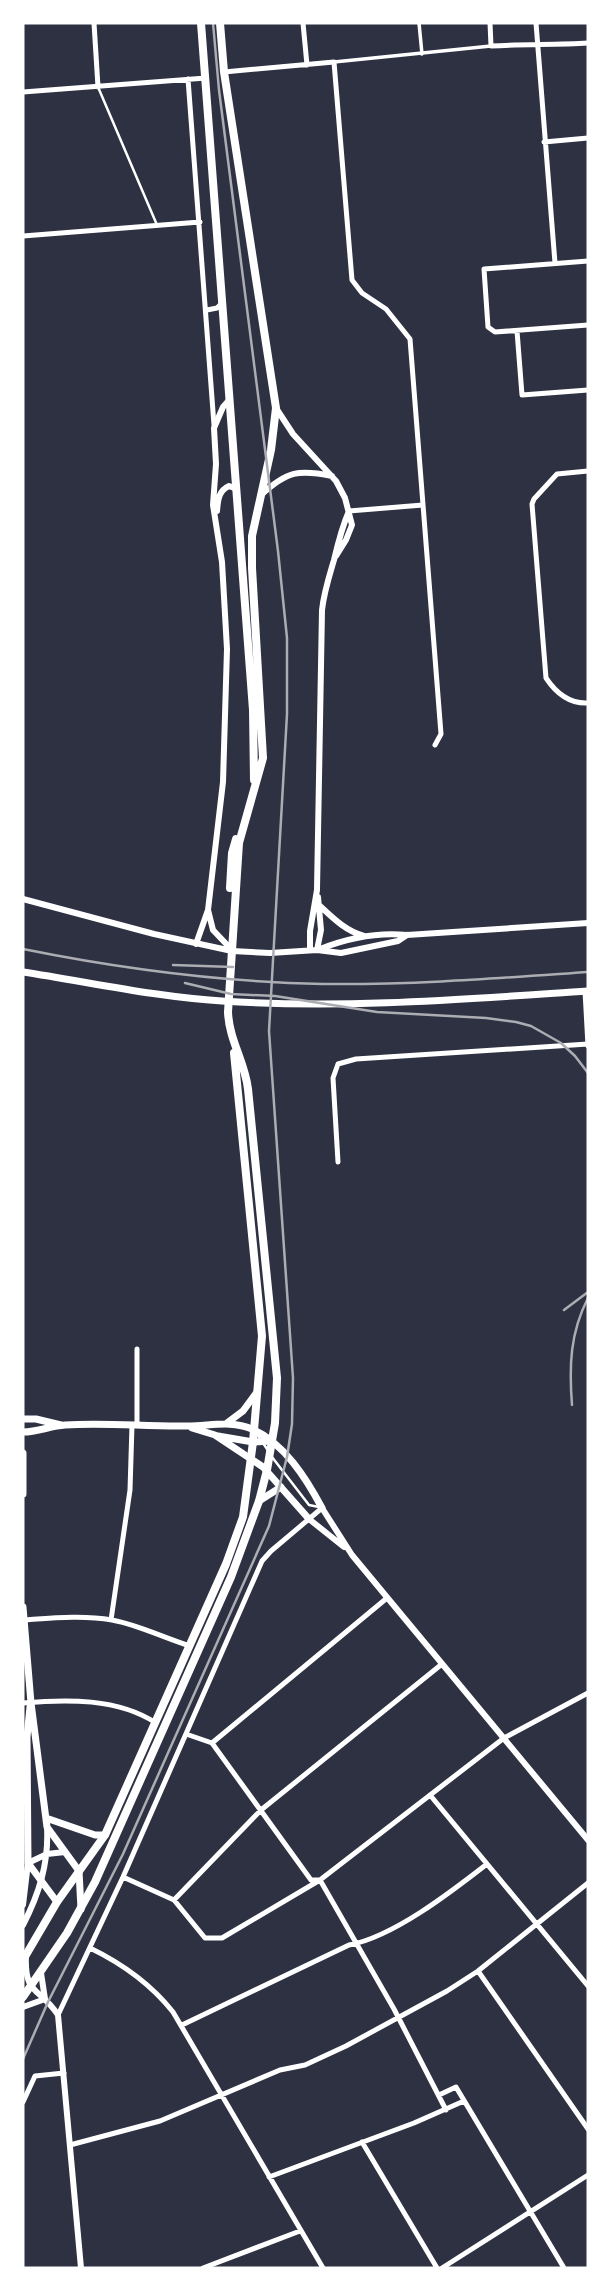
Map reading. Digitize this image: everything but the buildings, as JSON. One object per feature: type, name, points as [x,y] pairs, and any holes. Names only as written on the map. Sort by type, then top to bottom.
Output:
[{"type":"main road","points":[[25,1957],[57,1902],[105,1835],[152,1721],[236,1540],[243,1517],[251,1458],[258,1442],[254,1430],[262,1336],[236,1058],[224,1028],[232,853],[254,779],[255,753],[201,23]]},
{"type":"main road","points":[[220,23],[224,72],[275,408],[271,450],[252,536],[262,758],[239,843],[230,931]]},
{"type":"main road","points":[[23,973],[186,997],[307,1005],[414,1002],[587,991]]},
{"type":"main road","points":[[23,1997],[81,1909],[226,1589],[259,1501],[267,1470],[277,1378],[272,1309],[246,1073],[226,1013]]},
{"type":"main road","points":[[227,1423],[243,1411],[258,1392]]},
{"type":"main road","points":[[23,1419],[62,1425],[188,1426],[227,1423],[254,1430],[272,1440],[310,1485],[322,1508]]},
{"type":"main road","points":[[23,1432],[37,1432],[62,1425]]},
{"type":"main road","points":[[188,1426],[215,1435],[258,1442],[272,1440]]},
{"type":"main road","points":[[215,1435],[267,1470],[309,1519]]},
{"type":"main road","points":[[23,1453],[23,1494]]},
{"type":"main road","points":[[259,1501],[281,1487]]},
{"type":"main road","points":[[23,1607],[28,1781],[25,1862],[57,1902]]},
{"type":"main road","points":[[27,1703],[43,1781],[47,1827],[79,1871],[81,1909]]},
{"type":"main road","points":[[28,1781],[35,1778],[43,1781]]},
{"type":"main road","points":[[46,1818],[96,1835],[105,1835]]},
{"type":"street","points":[[94,23],[98,87]]},
{"type":"street","points":[[303,23],[307,65]]},
{"type":"street","points":[[419,23],[422,54]]},
{"type":"street","points":[[489,23],[491,46]]},
{"type":"street","points":[[536,23],[555,263]]},
{"type":"street","points":[[224,72],[491,46],[588,43]]},
{"type":"street","points":[[334,62],[352,280],[362,293],[386,309],[411,339],[441,734],[435,745]]},
{"type":"street","points":[[23,93],[206,78]]},
{"type":"street","points":[[188,79],[212,388],[216,464],[213,505],[222,562],[227,649],[223,782],[208,910],[196,944]]},
{"type":"street","points":[[544,142],[588,138]]},
{"type":"street","points":[[23,236],[200,222]]},
{"type":"street","points":[[588,261],[484,269],[488,327],[495,332],[588,325]]},
{"type":"street","points":[[207,310],[217,309],[223,302]]},
{"type":"street","points":[[517,331],[522,395],[588,390]]},
{"type":"street","points":[[214,428],[223,407],[230,399]]},
{"type":"street","points":[[275,408],[293,434],[332,476],[343,492],[349,511],[324,585],[321,610],[317,890],[310,931],[314,950]]},
{"type":"street","points":[[588,471],[557,474],[532,504],[546,678],[569,701],[577,704],[588,703]]},
{"type":"street","points":[[259,497],[280,479],[292,473],[307,472],[332,476]]},
{"type":"street","points":[[216,520],[222,492],[229,486],[237,490]]},
{"type":"street","points":[[349,511],[423,505]]},
{"type":"street","points":[[314,950],[321,939],[317,890]]},
{"type":"street","points":[[23,899],[232,951],[270,953],[314,950],[341,953],[398,941],[407,935]]},
{"type":"street","points":[[320,906],[354,933],[366,936]]},
{"type":"street","points":[[208,910],[213,930],[232,951]]},
{"type":"street","points":[[314,950],[366,936],[588,923]]},
{"type":"street","points":[[204,946],[213,930]]},
{"type":"street","points":[[338,1162],[332,1078],[338,1064],[356,1059],[588,1045],[587,991]]},
{"type":"street","points":[[111,1620],[130,1490],[138,1349]]},
{"type":"street","points":[[81,2268],[58,2015],[123,1877],[262,1561],[322,1508],[348,1550],[588,1840]]},
{"type":"street","points":[[309,1519],[348,1550]]},
{"type":"street","points":[[212,1744],[387,1598]]},
{"type":"street","points":[[24,1620],[72,1617],[111,1620],[186,1645]]},
{"type":"street","points":[[174,1900],[261,1810],[442,1664]]},
{"type":"street","points":[[123,1877],[174,1900],[205,1938],[222,1938],[320,1881],[503,1738],[588,1693]]},
{"type":"street","points":[[27,1703],[64,1700],[90,1702],[111,1706],[152,1721]]},
{"type":"street","points":[[23,1725],[27,1737]]},
{"type":"street","points":[[186,1734],[212,1744],[311,1880],[320,1881]]},
{"type":"street","points":[[430,1795],[588,1986]]},
{"type":"street","points":[[23,1925],[41,1881],[47,1854],[47,1827]]},
{"type":"street","points":[[23,1905],[25,1862],[47,1854],[65,1853]]},
{"type":"street","points":[[182,2025],[349,1945],[368,1940],[414,1915],[487,1864]]},
{"type":"street","points":[[320,1881],[399,2018],[446,2110]]},
{"type":"street","points":[[70,2145],[160,2121],[280,2070],[305,2065],[399,2018],[478,1971],[588,1883]]},
{"type":"street","points":[[90,1948],[112,1959],[147,1983],[173,2012],[323,2268]]},
{"type":"street","points":[[25,1957],[30,1987],[45,1999],[58,2015]]},
{"type":"street","points":[[478,1971],[588,2129]]},
{"type":"street","points":[[41,1973],[45,1999]]},
{"type":"street","points":[[23,2007],[45,1999]]},
{"type":"street","points":[[23,2102],[35,2076],[64,2073]]},
{"type":"street","points":[[439,2095],[456,2087],[564,2268]]},
{"type":"street","points":[[269,2177],[464,2101]]},
{"type":"street","points":[[362,2142],[436,2268]]},
{"type":"street","points":[[442,2268],[588,2175]]},
{"type":"street","points":[[204,2268],[300,2231]]},
{"type":"lane","points":[[98,87],[158,226]]},
{"type":"lane","points":[[258,1442],[309,1505],[322,1508]]},
{"type":"railway","points":[[23,2059],[48,2002],[123,1854],[269,1526],[287,1457],[292,1424],[293,1378],[269,1031],[287,714],[287,638],[213,23]]},
{"type":"railway","points":[[23,949],[172,973],[285,983],[423,982],[588,972]]},
{"type":"railway","points":[[173,965],[233,967]]},
{"type":"railway","points":[[185,983],[231,994],[275,996],[377,1012],[516,1022],[531,1026],[561,1043],[588,1073]]},
{"type":"railway","points":[[564,1310],[588,1292]]},
{"type":"railway","points":[[572,1405],[572,1350],[577,1324],[588,1298]]}]
